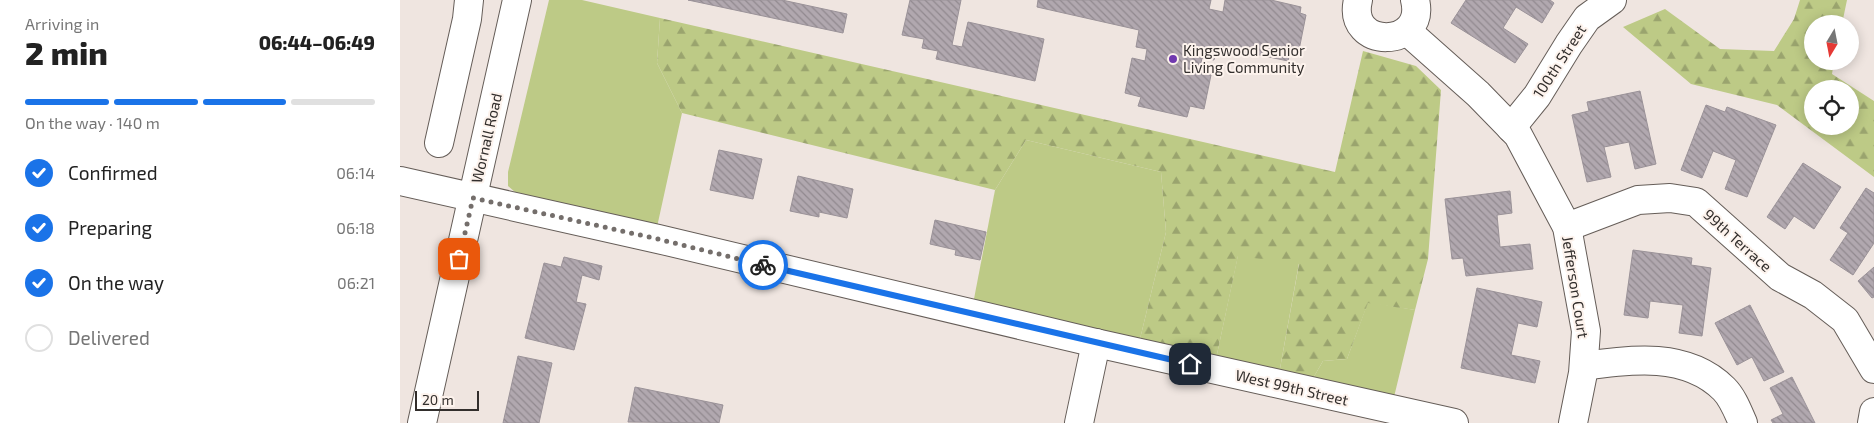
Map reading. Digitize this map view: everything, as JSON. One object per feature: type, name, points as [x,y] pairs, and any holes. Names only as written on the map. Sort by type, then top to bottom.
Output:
[{"type":"street","points":[[439,143],[467,19],[469,0]]},
{"type":"street","name":"Wornall Road","points":[[422,423],[517,0]]},
{"type":"street","points":[[1358,0],[1358,19],[1364,28],[1374,36],[1385,38],[1394,38],[1406,31],[1413,22],[1416,10],[1415,0]]},
{"type":"street","name":"100th Street","points":[[1512,128],[1537,96],[1587,18],[1612,0]]},
{"type":"street","name":"Jefferson Court","points":[[1406,31],[1478,94],[1518,135],[1567,226],[1586,330],[1584,366],[1572,423]]},
{"type":"street","name":"West 99th Street","points":[[400,181],[658,239],[1096,343],[1454,423]]},
{"type":"street","name":"99th Terrace","points":[[1567,226],[1638,200],[1670,198],[1696,202],[1762,263],[1780,277],[1813,295],[1845,320],[1874,369]]},
{"type":"street","points":[[1079,423],[1096,343]]},
{"type":"street","points":[[1584,366],[1641,360],[1686,366],[1707,375],[1725,390],[1743,423]]},
{"type":"street","points":[[1872,423],[1874,412]]},
{"type":"green space","points":[[549,0],[582,0],[660,18],[657,63],[682,113],[657,227],[515,192],[508,186],[508,172]]},
{"type":"green space","points":[[1800,0],[1847,0],[1844,15],[1804,15],[1804,70],[1833,70],[1832,74],[1841,80],[1804,80],[1804,125],[1777,105],[1691,84],[1623,27],[1665,9],[1720,49],[1774,51],[1794,19]]},
{"type":"green space","points":[[660,18],[1335,172],[1363,51],[1416,66],[1441,90],[1428,259],[1415,310],[1368,303],[1347,359],[1323,361],[1312,380],[1279,374],[1299,264],[1238,256],[1216,359],[1139,343],[1166,232],[1161,172],[1026,140],[995,190],[682,113],[657,63]]},
{"type":"green space","points":[[1859,91],[1874,101],[1874,177],[1817,135],[1859,135]]},
{"type":"green space","points":[[1026,140],[1161,172],[1166,232],[1139,343],[973,304],[995,190]]},
{"type":"green space","points":[[1238,255],[1299,263],[1279,374],[1216,359]]},
{"type":"green space","points":[[1368,302],[1415,310],[1394,397],[1312,380],[1323,361],[1347,359]]},
{"type":"building","points":[[688,0],[782,0],[847,14],[843,33]]},
{"type":"building","points":[[910,0],[961,0],[952,45],[962,47],[968,22],[1044,39],[1035,81],[936,59],[938,51],[922,48],[924,39],[902,35]]},
{"type":"building","name":"Kingswood Senior Living Community","points":[[1038,0],[1211,0],[1209,9],[1223,12],[1225,0],[1271,0],[1301,7],[1300,13],[1306,15],[1299,50],[1291,48],[1288,61],[1217,46],[1214,60],[1202,58],[1199,72],[1211,75],[1204,109],[1190,106],[1187,117],[1138,106],[1141,97],[1125,93],[1132,58],[1145,61],[1147,49],[1136,47],[1139,30],[1037,7]]},
{"type":"building","points":[[1466,0],[1550,0],[1554,3],[1542,23],[1516,7],[1503,28],[1528,44],[1515,63],[1451,23]]},
{"type":"building","points":[[1640,91],[1656,164],[1635,169],[1629,142],[1604,147],[1611,177],[1587,182],[1572,115],[1589,111],[1587,102]]},
{"type":"building","points":[[1706,105],[1725,112],[1727,107],[1776,125],[1747,197],[1725,189],[1736,160],[1713,151],[1702,178],[1681,170]]},
{"type":"building","points":[[719,150],[762,159],[753,199],[710,190]]},
{"type":"building","points":[[1803,163],[1841,187],[1814,229],[1794,216],[1785,229],[1767,217]]},
{"type":"building","points":[[798,176],[853,189],[847,218],[819,212],[819,217],[790,211]]},
{"type":"building","points":[[1866,188],[1874,193],[1874,243],[1853,275],[1830,260],[1848,233],[1840,228]]},
{"type":"building","points":[[1510,191],[1512,213],[1497,215],[1500,247],[1530,244],[1533,269],[1466,276],[1463,258],[1452,259],[1445,199]]},
{"type":"building","points":[[935,220],[986,232],[980,260],[955,255],[956,250],[930,244]]},
{"type":"building","points":[[1633,250],[1692,258],[1691,265],[1711,268],[1702,336],[1679,333],[1683,305],[1650,301],[1648,318],[1624,315]]},
{"type":"building","points":[[564,257],[602,266],[599,280],[582,275],[576,302],[586,304],[574,350],[525,338],[544,263],[561,267]]},
{"type":"building","points":[[1874,267],[1874,297],[1872,298],[1858,281]]},
{"type":"building","points":[[1477,288],[1542,302],[1537,327],[1518,323],[1511,355],[1540,361],[1535,383],[1461,368]]},
{"type":"building","points":[[1750,305],[1784,372],[1764,381],[1752,357],[1737,365],[1715,323]]},
{"type":"building","points":[[518,356],[552,363],[539,423],[503,423]]},
{"type":"building","points":[[1792,377],[1815,423],[1773,423],[1771,420],[1783,414],[1770,388]]},
{"type":"building","points":[[635,387],[723,405],[719,423],[628,422]]},
{"type":"way so far","points":[[459,259],[473,198],[658,239],[763,265]]},
{"type":"place","name":"Kingswood Senior Living Community","points":[[1173,59]]},
{"type":"route","points":[[763,265],[1190,364]]}]
